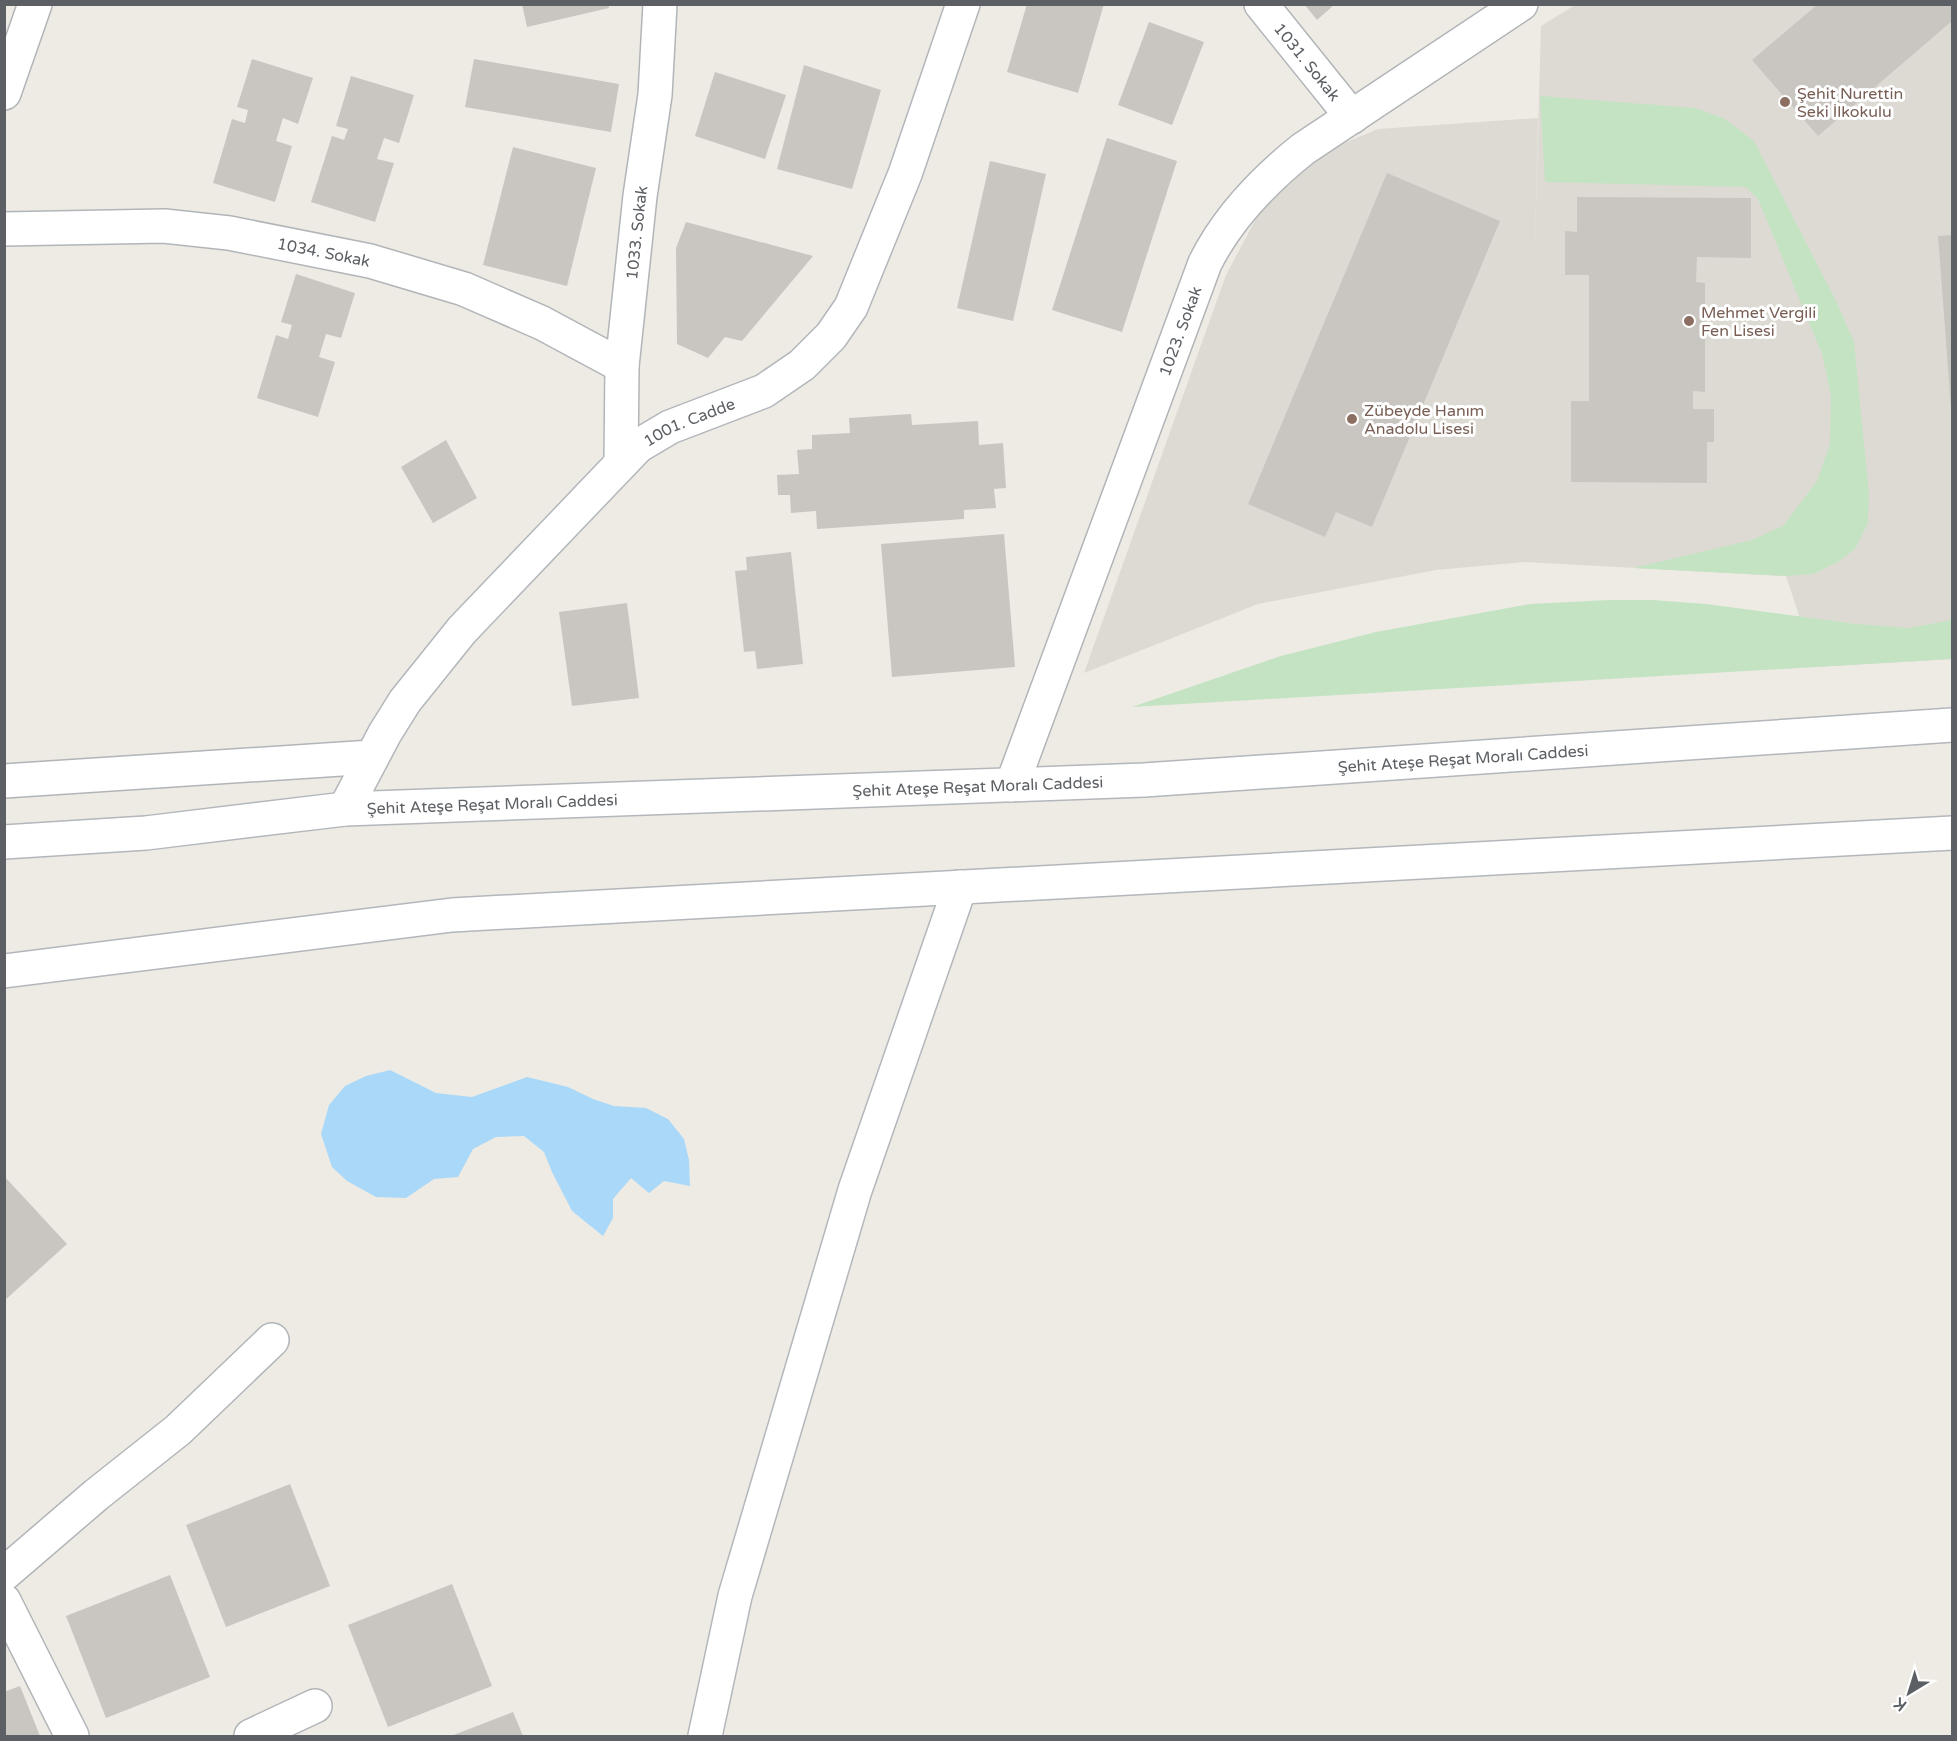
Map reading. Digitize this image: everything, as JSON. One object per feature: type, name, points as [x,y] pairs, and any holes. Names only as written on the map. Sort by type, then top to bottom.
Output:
[{"type":"main road","points":[[4,93],[35,4]]},
{"type":"main road","name":"1033. Sokak","points":[[621,463],[622,366],[640,196],[655,96],[660,4]]},
{"type":"main road","name":"1001. Cadde","points":[[345,809],[405,701],[462,630],[638,446],[670,427],[764,391],[802,365],[831,336],[851,307],[905,174],[963,4]]},
{"type":"main road","name":"1031. Sokak","points":[[1261,4],[1306,57],[1352,117]]},
{"type":"main road","name":"1023. Sokak","points":[[1012,785],[1205,263],[1216,241],[1256,190],[1280,167],[1521,4]]},
{"type":"main road","name":"1034. Sokak","points":[[4,229],[164,226],[229,233],[370,261],[464,289],[542,323],[622,366]]},
{"type":"main road","name":"Şehit Ateşe Reşat Moralı Caddesi","points":[[4,842],[146,833],[345,809],[1144,780],[1953,725]]},
{"type":"main road","points":[[4,781],[372,757]]},
{"type":"main road","points":[[4,864],[146,833]]},
{"type":"main road","points":[[4,971],[452,915],[1953,833]]},
{"type":"main road","points":[[705,1737],[735,1596],[855,1190],[960,888]]},
{"type":"main road","points":[[4,1574],[96,1495],[178,1430],[272,1340]]},
{"type":"main road","points":[[4,1600],[72,1737]]},
{"type":"main road","points":[[251,1737],[315,1706]]},
{"type":"shaded area","points":[[1575,5],[1952,5],[1952,659],[1816,667],[1786,576],[1525,562],[1436,570],[1258,604],[1084,673],[1226,275],[1267,198],[1311,157],[1378,129],[1538,118],[1534,281],[1541,26]]},
{"type":"green space","points":[[1540,96],[1696,108],[1725,119],[1754,141],[1836,301],[1854,342],[1869,494],[1868,523],[1855,549],[1838,562],[1813,574],[1786,576],[1633,568],[1752,540],[1783,526],[1817,481],[1830,444],[1831,396],[1822,354],[1758,199],[1746,187],[1545,182]]},
{"type":"green space","points":[[1609,600],[1706,604],[1856,624],[1909,628],[1952,619],[1952,659],[1132,707],[1281,656],[1376,632],[1530,604]]},
{"type":"water","points":[[390,1070],[436,1093],[472,1097],[527,1077],[568,1087],[614,1106],[646,1108],[668,1119],[684,1139],[689,1160],[690,1186],[664,1181],[649,1193],[631,1178],[613,1199],[613,1218],[603,1236],[572,1211],[544,1152],[524,1136],[496,1137],[473,1149],[458,1177],[434,1179],[406,1198],[376,1197],[347,1181],[332,1167],[321,1134],[329,1105],[345,1086],[366,1076]]},
{"type":"building","points":[[522,4],[608,4],[609,8],[527,27]]},
{"type":"building","points":[[1027,4],[1104,4],[1078,93],[1007,72]]},
{"type":"building","points":[[1304,4],[1335,4],[1317,20]]},
{"type":"building","points":[[1818,4],[1952,4],[1952,21],[1818,136],[1752,60]]},
{"type":"building","points":[[1149,22],[1204,42],[1172,125],[1118,105]]},
{"type":"building","points":[[252,59],[313,78],[298,124],[283,118],[276,141],[292,146],[275,202],[213,183],[232,119],[245,123],[248,110],[237,107]]},
{"type":"building","points":[[474,59],[619,84],[611,132],[465,107]]},
{"type":"building","points":[[804,65],[881,90],[852,189],[777,169]]},
{"type":"building","points":[[715,72],[786,95],[765,159],[695,136]]},
{"type":"building","points":[[351,76],[414,95],[399,143],[384,138],[377,159],[394,163],[375,222],[311,202],[332,136],[344,140],[348,129],[336,126]]},
{"type":"building","points":[[1107,138],[1177,161],[1122,332],[1052,310]]},
{"type":"building","points":[[513,147],[596,168],[567,286],[483,265]]},
{"type":"building","points":[[990,161],[1046,174],[1013,321],[957,308]]},
{"type":"building","name":"Zübeyde Hanım Anadolu Lisesi","points":[[1387,173],[1500,221],[1372,527],[1336,512],[1325,537],[1248,504]]},
{"type":"building","name":"Mehmet Vergili Fen Lisesi","points":[[1577,197],[1751,198],[1751,258],[1697,257],[1696,282],[1705,283],[1705,392],[1693,391],[1693,409],[1714,409],[1714,442],[1707,442],[1707,483],[1571,482],[1571,401],[1589,401],[1589,275],[1565,275],[1565,231],[1577,232]]},
{"type":"building","points":[[686,222],[813,256],[742,341],[725,337],[708,358],[677,344],[676,248]]},
{"type":"building","points":[[1952,235],[1952,407],[1951,407],[1938,236]]},
{"type":"building","points":[[296,274],[355,293],[341,338],[326,334],[319,357],[335,362],[318,417],[257,398],[276,335],[288,339],[292,325],[281,322]]},
{"type":"building","points":[[911,414],[912,425],[978,421],[979,445],[1003,443],[1006,488],[994,489],[996,508],[964,510],[964,519],[817,529],[816,511],[791,513],[790,495],[778,495],[777,475],[799,474],[797,450],[812,449],[812,435],[850,433],[849,418]]},
{"type":"building","points":[[446,440],[477,498],[433,523],[401,467]]},
{"type":"building","points":[[1004,534],[1015,667],[892,677],[881,544]]},
{"type":"building","points":[[791,552],[803,664],[757,669],[755,651],[744,652],[735,571],[747,570],[746,557]]},
{"type":"building","points":[[627,603],[639,698],[572,706],[559,612]]},
{"type":"building","points":[[4,1176],[67,1244],[4,1301]]},
{"type":"building","points":[[290,1484],[330,1586],[226,1627],[186,1525]]},
{"type":"building","points":[[170,1575],[210,1677],[106,1718],[66,1616]]},
{"type":"building","points":[[452,1584],[492,1686],[388,1727],[348,1625]]},
{"type":"building","points":[[20,1686],[40,1736],[4,1736],[4,1692]]},
{"type":"building","points":[[513,1712],[523,1736],[451,1736]]},
{"type":"place","name":"Şehit Nurettin Seki İlkokulu","points":[[1785,102]]},
{"type":"place","name":"Mehmet Vergili Fen Lisesi","points":[[1689,321]]},
{"type":"place","name":"Zübeyde Hanım Anadolu Lisesi","points":[[1352,419]]}]
